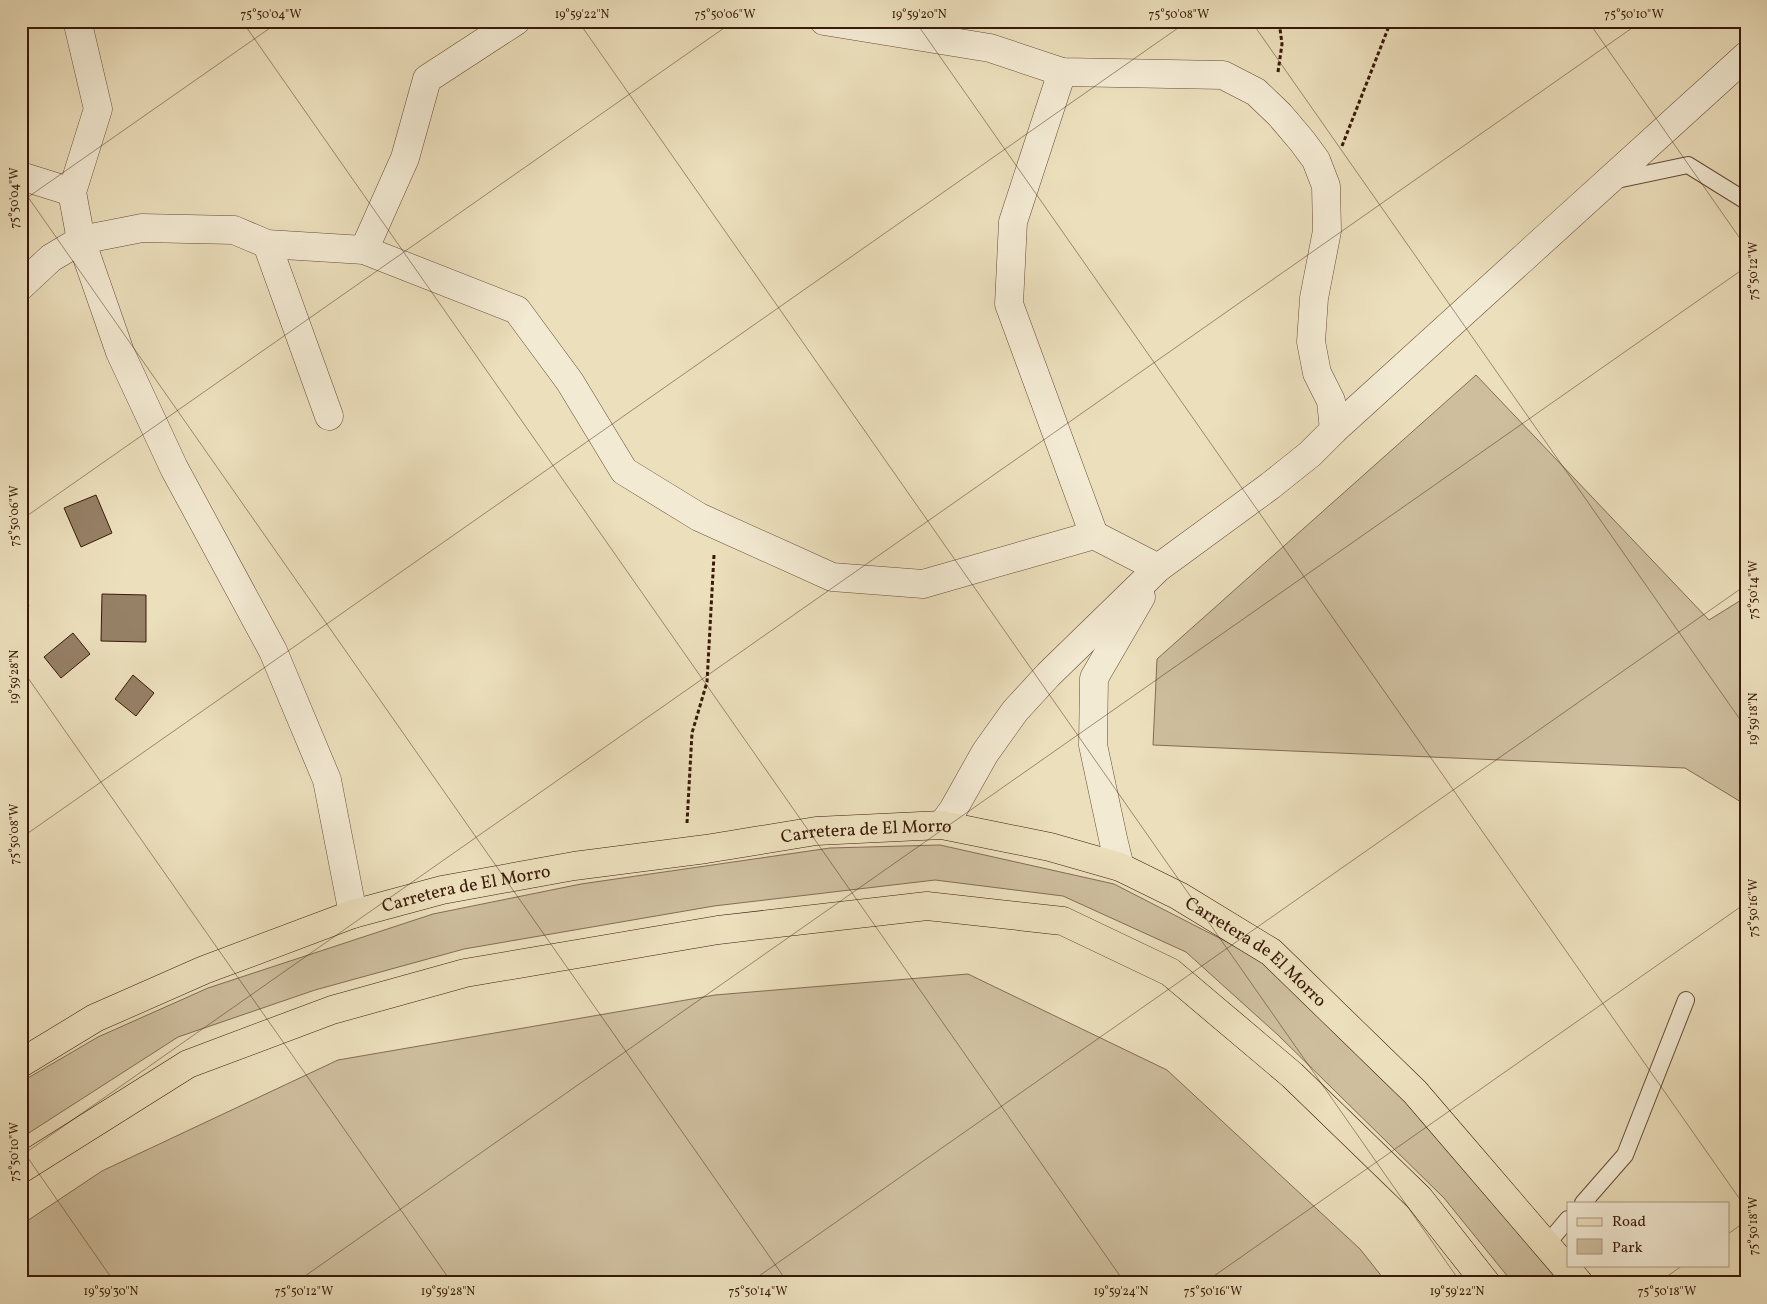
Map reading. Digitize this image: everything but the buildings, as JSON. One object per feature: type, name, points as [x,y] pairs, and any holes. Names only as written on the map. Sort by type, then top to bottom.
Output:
[{"type":"main road","name":"Carretera de El Morro","points":[[21,1062],[95,1018],[204,970],[353,914],[442,890],[574,866],[686,852],[816,831],[942,825],[1050,847],[1120,867],[1178,896],[1271,952],[1414,1092],[1579,1283]]},
{"type":"main road","points":[[21,1170],[188,1064],[332,1010],[465,973],[718,930],[927,906],[1063,921],[1170,972],[1292,1075],[1418,1198],[1486,1283]]},
{"type":"street","points":[[80,21],[78,24],[98,109],[72,192],[81,240],[120,352],[174,468],[273,651],[327,780],[353,914]]},
{"type":"street","points":[[364,250],[405,158],[427,79],[516,21]]},
{"type":"street","points":[[824,21],[990,48],[1062,72],[1223,75],[1256,92],[1280,115],[1316,160],[1326,186],[1327,231],[1314,298],[1311,342],[1317,373],[1331,401],[1334,430]]},
{"type":"street","points":[[942,825],[953,810],[984,753],[1015,711],[1048,674],[1158,568],[1270,486],[1310,454],[1334,430],[1746,56]]},
{"type":"street","points":[[1062,72],[1013,222],[1009,304],[1094,535],[1158,568]]},
{"type":"street","points":[[21,176],[72,192]]},
{"type":"street","points":[[21,286],[51,258],[81,240],[142,228],[234,230],[267,244],[364,250],[517,310],[570,382],[624,471],[698,517],[832,577],[922,584],[1094,535]]},
{"type":"street","points":[[267,244],[329,416]]},
{"type":"street","points":[[1120,867],[1093,745],[1094,678],[1158,568]]},
{"type":"lane","points":[[1608,182],[1688,165],[1746,201]]},
{"type":"lane","points":[[1584,1202],[1625,1155],[1686,1000]]},
{"type":"lane","points":[[1547,1244],[1567,1220]]},
{"type":"path","points":[[1256,92],[1276,84],[1282,44],[1279,21]]},
{"type":"path","points":[[1326,186],[1391,21]]},
{"type":"path","points":[[686,852],[692,733],[707,682],[715,525]]},
{"type":"green space","points":[[1476,375],[1709,620],[1746,597],[1746,805],[1685,768],[1153,745],[1157,659]]},
{"type":"green space","points":[[940,845],[1114,884],[1264,961],[1410,1105],[1560,1283],[1513,1283],[1444,1198],[1278,1035],[1186,952],[1063,896],[935,880],[714,906],[464,949],[315,990],[178,1037],[21,1138],[21,1082],[98,1037],[208,988],[433,914],[581,884],[830,848]]},
{"type":"green space","points":[[968,974],[1167,1070],[1360,1249],[1387,1283],[21,1283],[21,1225],[102,1171],[338,1060],[715,995]]}]
